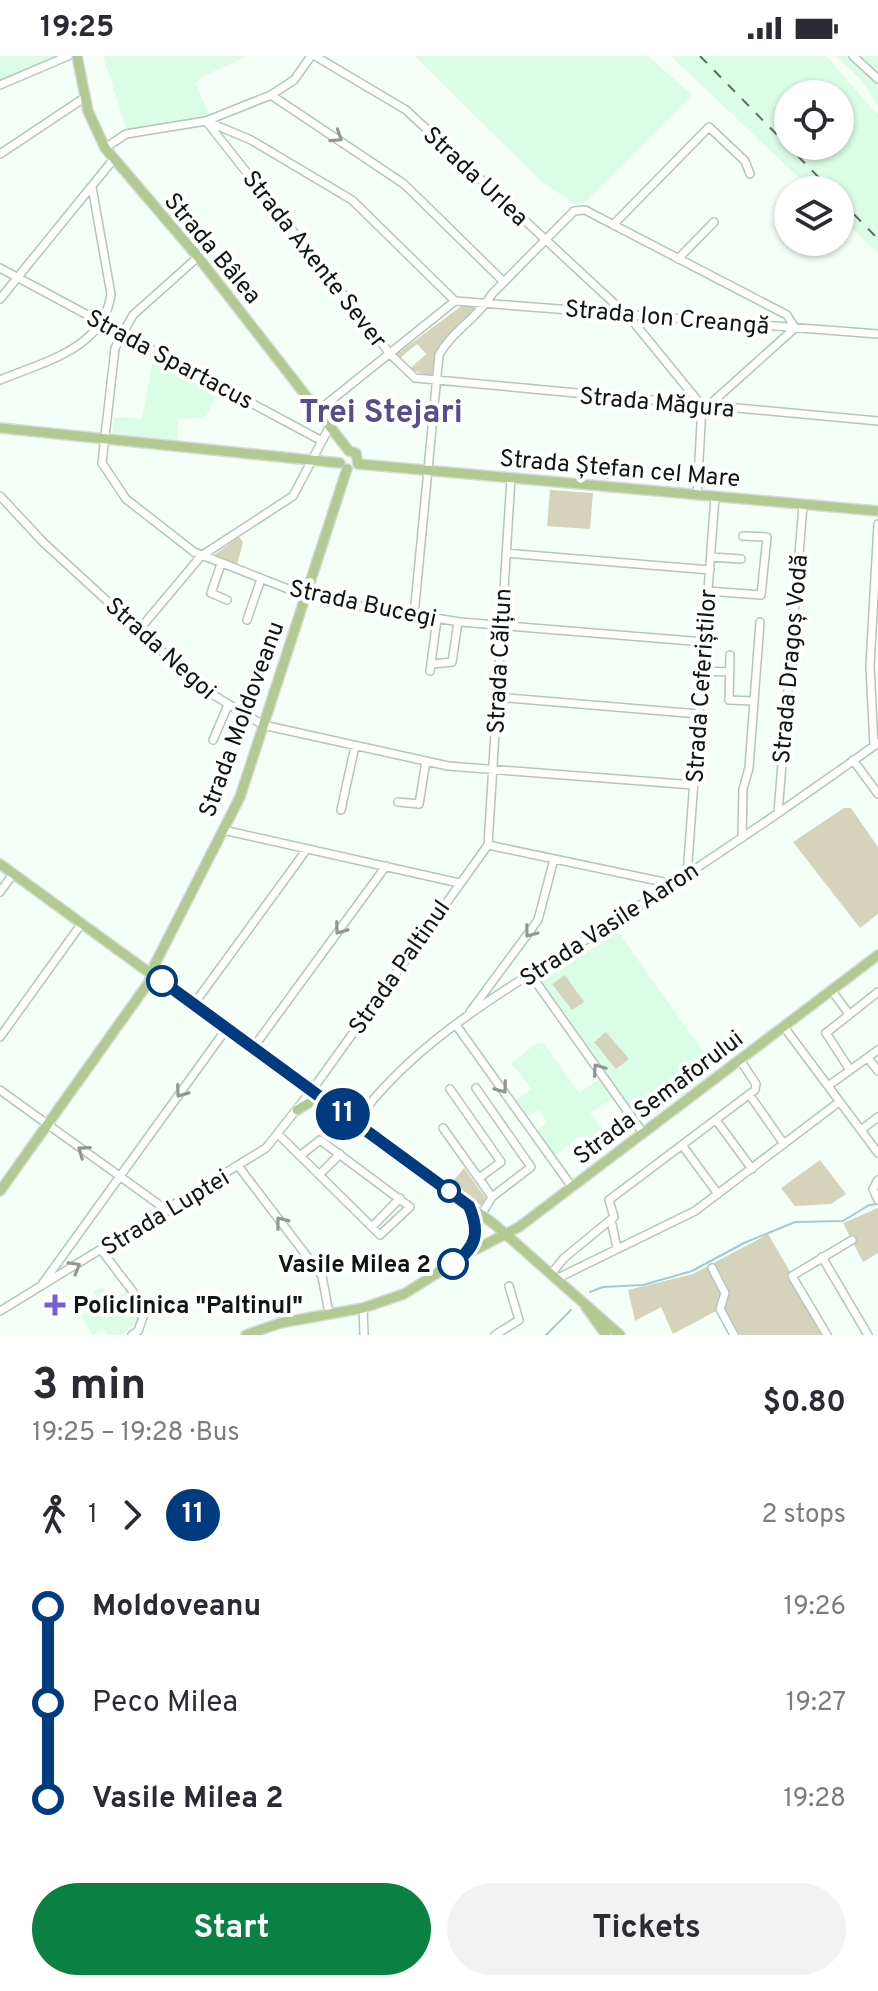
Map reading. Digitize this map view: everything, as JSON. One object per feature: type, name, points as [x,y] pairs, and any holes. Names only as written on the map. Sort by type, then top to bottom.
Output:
[{"type":"main road","name":"Strada Bâlea","points":[[77,56],[92,123],[113,160],[198,257],[349,451],[358,456],[358,464]]},
{"type":"main road","points":[[0,428],[312,460],[343,466],[358,464]]},
{"type":"main road","name":"Strada Moldoveanu","points":[[0,1191],[149,982],[240,797],[306,596],[343,466],[342,454],[349,451]]},
{"type":"main road","name":"Strada Ștefan cel Mare","points":[[358,464],[878,511]]},
{"type":"main road","points":[[0,864],[507,1234],[541,1266]]},
{"type":"main road","name":"Strada Semaforului","points":[[469,1253],[554,1207],[572,1187],[878,955]]},
{"type":"main road","points":[[297,1110],[312,1101],[333,1107]]},
{"type":"main road","points":[[469,1206],[477,1229],[469,1253]]},
{"type":"main road","points":[[246,1335],[280,1323],[363,1308],[419,1287],[469,1253],[506,1243],[554,1276],[620,1335]]},
{"type":"main road","points":[[585,1304],[606,1335]]},
{"type":"street","points":[[0,85],[68,56]]},
{"type":"street","points":[[105,148],[136,131],[206,121],[271,95],[294,80],[313,56]]},
{"type":"street","name":"Strada Urlea","points":[[313,56],[406,110],[623,313],[705,406]]},
{"type":"street","points":[[853,56],[878,79]]},
{"type":"street","points":[[271,95],[404,184],[504,282]]},
{"type":"street","points":[[0,154],[84,98]]},
{"type":"street","points":[[206,121],[251,140],[352,200],[455,301],[319,410]]},
{"type":"street","name":"Strada Axente Sever","points":[[206,121],[391,355],[411,376],[435,382]]},
{"type":"street","points":[[613,225],[709,127],[745,161],[750,174]]},
{"type":"street","points":[[0,299],[113,160]]},
{"type":"street","points":[[0,380],[80,346],[90,338],[100,321],[111,294],[92,187]]},
{"type":"street","points":[[414,615],[438,361],[445,345],[577,210],[613,225],[787,315],[795,328],[705,406],[697,495]]},
{"type":"street","points":[[678,259],[714,222]]},
{"type":"street","points":[[123,332],[133,315],[198,257]]},
{"type":"street","name":"Strada Spartacus","points":[[0,268],[322,441]]},
{"type":"street","name":"Strada Ion Creangă","points":[[455,301],[878,334]]},
{"type":"street","name":"Strada Bucegi","points":[[123,332],[113,352],[102,463],[126,499],[201,556],[306,596],[437,619],[704,642]]},
{"type":"street","name":"Strada Măgura","points":[[435,382],[878,421]]},
{"type":"street","points":[[139,630],[201,556],[293,496],[331,424]]},
{"type":"street","name":"Strada Călțun","points":[[488,845],[511,478]]},
{"type":"street","name":"Strada Negoi","points":[[0,496],[207,693],[263,725],[426,761],[694,785]]},
{"type":"street","name":"Strada Ceferiștilor","points":[[687,875],[715,496]]},
{"type":"street","name":"Strada Dragoș Vodă","points":[[778,813],[803,505]]},
{"type":"street","points":[[876,744],[870,666],[878,524]]},
{"type":"street","points":[[708,591],[761,595],[767,537],[743,536]]},
{"type":"street","points":[[506,553],[710,570]]},
{"type":"street","points":[[711,557],[741,559]]},
{"type":"street","points":[[221,564],[211,593],[227,600]]},
{"type":"street","points":[[247,620],[261,579]]},
{"type":"street","points":[[437,619],[432,667],[452,662],[458,622]]},
{"type":"street","points":[[742,838],[743,789],[749,768],[760,622]]},
{"type":"street","points":[[730,655],[729,700],[754,701]]},
{"type":"street","points":[[702,671],[730,672]]},
{"type":"street","points":[[496,697],[699,714]]},
{"type":"street","points":[[213,740],[228,705]]},
{"type":"street","name":"Strada Vasile Aaron","points":[[355,1123],[391,1083],[456,1025],[687,875],[876,744]]},
{"type":"street","points":[[341,810],[355,746]]},
{"type":"street","points":[[853,760],[878,794]]},
{"type":"street","points":[[398,802],[419,804],[426,761]]},
{"type":"street","points":[[223,830],[459,883]]},
{"type":"street","points":[[488,845],[673,884]]},
{"type":"street","name":"Strada Paltinul","points":[[311,1091],[488,845]]},
{"type":"street","points":[[194,1004],[307,849]]},
{"type":"street","points":[[466,1018],[538,920],[554,859]]},
{"type":"street","points":[[253,1048],[386,866]]},
{"type":"street","points":[[0,892],[13,874]]},
{"type":"street","points":[[0,1037],[82,923]]},
{"type":"street","points":[[531,975],[643,1133]]},
{"type":"street","points":[[832,991],[849,1014]]},
{"type":"street","points":[[850,1070],[826,1036],[878,992]]},
{"type":"street","points":[[456,1025],[572,1187]]},
{"type":"street","points":[[784,1027],[878,1153]]},
{"type":"street","points":[[41,1287],[227,1028]]},
{"type":"street","points":[[828,1086],[878,1050]]},
{"type":"street","points":[[868,1058],[878,1071]]},
{"type":"street","points":[[617,1248],[609,1200],[749,1094],[756,1084],[740,1060]]},
{"type":"street","points":[[476,1088],[531,1167],[492,1197],[481,1215]]},
{"type":"street","points":[[450,1089],[501,1162],[479,1178]]},
{"type":"street","points":[[0,1090],[168,1211]]},
{"type":"street","name":"Strada Luptei","points":[[0,1311],[168,1211],[266,1148],[311,1091]]},
{"type":"street","points":[[749,1094],[784,1144]]},
{"type":"street","points":[[554,1276],[687,1215],[839,1102]]},
{"type":"street","points":[[504,1127],[521,1115]]},
{"type":"street","points":[[861,1130],[878,1117]]},
{"type":"street","points":[[716,1120],[752,1169]]},
{"type":"street","points":[[443,1128],[492,1197]]},
{"type":"street","points":[[278,1134],[383,1235],[410,1207],[318,1139],[301,1155]]},
{"type":"street","points":[[682,1145],[718,1194]]},
{"type":"street","points":[[320,1174],[340,1154]]},
{"type":"street","points":[[239,1167],[322,1276],[329,1313]]},
{"type":"street","points":[[878,1180],[873,1189],[878,1200]]},
{"type":"street","points":[[372,1227],[400,1198]]},
{"type":"street","points":[[554,1276],[564,1258],[613,1217]]},
{"type":"street","points":[[827,1335],[792,1276],[852,1240]]},
{"type":"street","points":[[102,1251],[146,1309],[138,1331],[132,1335]]},
{"type":"street","points":[[822,1257],[868,1335]]},
{"type":"street","points":[[712,1268],[725,1293],[720,1309],[734,1335]]},
{"type":"street","points":[[495,1335],[519,1320],[509,1286]]},
{"type":"street","points":[[363,1308],[364,1335]]},
{"type":"shaded area","points":[[0,56],[57,56],[0,80]]},
{"type":"shaded area","points":[[103,56],[248,56],[203,76],[195,83],[209,114],[200,119],[127,130]]},
{"type":"shaded area","points":[[415,56],[648,56],[692,95],[585,202],[576,205],[539,179]]},
{"type":"shaded area","points":[[671,56],[826,56],[847,80],[774,80],[774,154]]},
{"type":"shaded area","points":[[837,56],[878,56],[878,106],[862,81]]},
{"type":"shaded area","points":[[854,88],[878,115],[878,253],[854,230],[854,176],[797,176],[780,160],[854,160]]},
{"type":"shaded area","points":[[464,304],[473,305],[476,311],[440,345],[431,377],[410,369],[426,354],[417,344],[400,358],[397,354]]},
{"type":"shaded area","points":[[154,354],[220,390],[205,417],[178,419],[178,440],[112,433],[114,417],[142,419]]},
{"type":"shaded area","points":[[550,490],[593,493],[590,529],[547,526]]},
{"type":"shaded area","points":[[239,537],[243,542],[237,565],[211,557]]},
{"type":"shaded area","points":[[844,808],[851,808],[878,847],[878,914],[860,928],[793,842]]},
{"type":"shaded area","points":[[618,932],[716,1070],[651,1117],[648,1113],[637,1120],[541,981]]},
{"type":"shaded area","points":[[565,975],[584,1002],[572,1010],[552,984]]},
{"type":"shaded area","points":[[606,1032],[629,1059],[616,1069],[594,1042]]},
{"type":"shaded area","points":[[537,1043],[544,1044],[579,1093],[600,1079],[613,1097],[590,1113],[602,1128],[585,1141],[580,1135],[555,1156],[537,1131],[547,1123],[539,1110],[526,1117],[515,1101],[532,1089],[511,1063]]},
{"type":"shaded area","points":[[820,1160],[846,1194],[831,1204],[795,1206],[781,1188]]},
{"type":"shaded area","points":[[464,1168],[487,1200],[483,1207],[460,1190],[454,1180]]},
{"type":"shaded area","points":[[878,1208],[878,1253],[863,1262],[843,1223]]},
{"type":"shaded area","points":[[768,1234],[827,1335],[730,1335],[716,1311],[673,1334],[661,1307],[635,1321],[628,1290],[693,1274]]},
{"type":"shaded area","points":[[103,1287],[113,1299],[127,1291],[141,1309],[140,1320],[121,1335],[108,1335],[104,1329],[93,1335],[81,1315],[101,1304],[94,1292]]},
{"type":"waterway","points":[[590,1292],[603,1287],[643,1285],[692,1271],[744,1243],[795,1222],[843,1221],[869,1205],[878,1204]]},
{"type":"waterway","points":[[546,1335],[571,1310]]},
{"type":"railway","points":[[700,56],[817,176]]},
{"type":"railway","points":[[854,214],[878,239]]},
{"type":"bus line","name":"11","points":[[162,981],[469,1206],[476,1222],[477,1235],[469,1253],[453,1264]]},
{"type":"place","name":"Vasile Milea 2","points":[[453,1264]]},
{"type":"place","name":"Policlinica \"Paltinul\"","points":[[55,1305]]},
{"type":"district","name":"Trei Stejari","points":[[381,411]]}]
